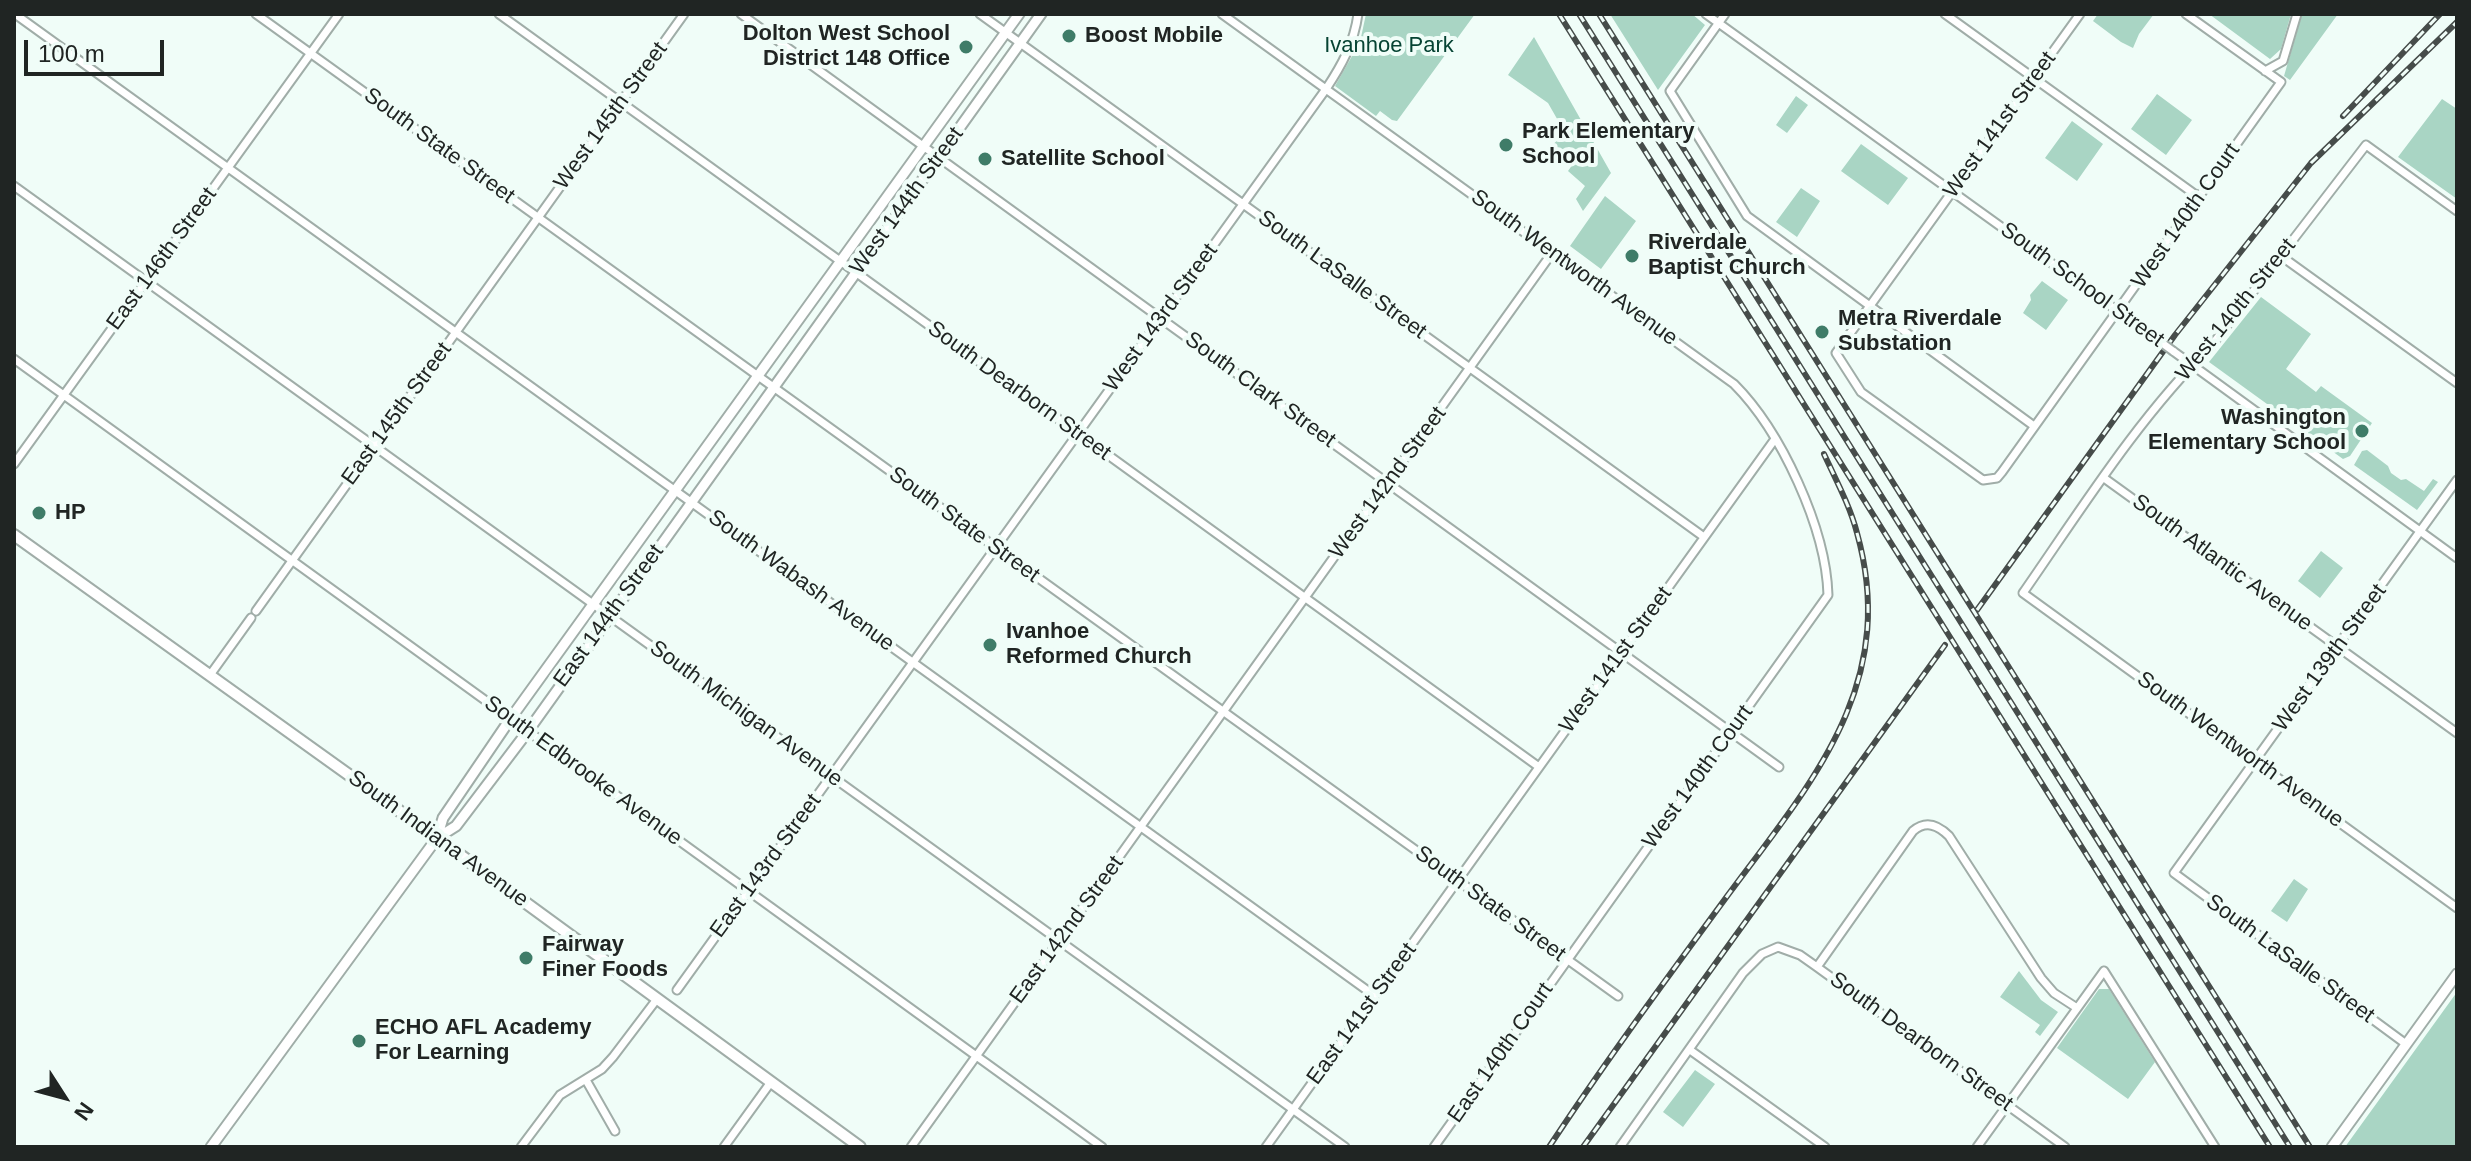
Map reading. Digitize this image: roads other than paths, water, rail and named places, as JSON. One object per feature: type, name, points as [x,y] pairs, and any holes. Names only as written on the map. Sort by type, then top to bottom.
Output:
[{"type":"main road","name":"South Indiana Avenue","points":[[14,535],[437,838],[860,1147]]},
{"type":"street","name":"South Wabash Avenue","points":[[15,14],[1375,996]]},
{"type":"street","name":"South State Street","points":[[256,14],[1618,996]]},
{"type":"street","name":"East 146th Street","points":[[14,464],[339,14]]},
{"type":"street","name":"South Dearborn Street","points":[[499,14],[1539,767]]},
{"type":"street","name":"West 145th Street","points":[[538,217],[684,14]]},
{"type":"street","name":"South Clark Street","points":[[741,14],[1779,767]]},
{"type":"street","name":"South LaSalle Street","points":[[980,14],[1704,537]]},
{"type":"street","name":"West 144th Street","points":[[758,376],[1019,14]]},
{"type":"street","name":"West 144th Street","points":[[773,387],[1041,14]]},
{"type":"street","name":"South Wentworth Avenue","points":[[1222,14],[1734,384],[1746,396],[1789,461],[1824,559],[1828,595]]},
{"type":"street","points":[[1326,89],[1351,46],[1358,14]]},
{"type":"street","name":"South School Street","points":[[1706,14],[2457,558]]},
{"type":"street","points":[[1725,14],[1670,91],[1747,216],[2034,426]]},
{"type":"street","points":[[1945,14],[2200,198]]},
{"type":"street","name":"West 141st Street","points":[[1983,480],[1861,392],[1836,353],[2080,14]]},
{"type":"street","points":[[2186,14],[2265,71],[2283,61],[2297,14]]},
{"type":"street","name":"West 140th Court","points":[[1983,480],[1997,478],[2281,82],[2265,71]]},
{"type":"street","name":"West 143rd Street","points":[[996,548],[1326,89]]},
{"type":"street","name":"West 140th Street","points":[[2023,593],[2128,441],[2212,345],[2366,145],[2457,211]]},
{"type":"street","name":"South Michigan Avenue","points":[[14,186],[1345,1147]]},
{"type":"street","name":"East 145th Street","points":[[210,675],[538,217]]},
{"type":"street","name":"West 142nd Street","points":[[1224,712],[1552,253]]},
{"type":"street","points":[[2281,256],[2457,383]]},
{"type":"street","name":"South Edbrooke Avenue","points":[[14,359],[1102,1147]]},
{"type":"street","name":"East 144th Street","points":[[211,1147],[437,838],[443,818],[511,718],[758,376]]},
{"type":"street","name":"East 144th Street","points":[[437,838],[456,826],[528,731],[773,387]]},
{"type":"street","name":"West 141st Street","points":[[1457,880],[1775,439]]},
{"type":"street","name":"South Atlantic Avenue","points":[[2104,478],[2457,733]]},
{"type":"street","name":"West 139th Street","points":[[2174,873],[2457,480]]},
{"type":"street","name":"East 143rd Street","points":[[677,990],[996,548]]},
{"type":"street","name":"South Wentworth Avenue","points":[[2023,593],[2457,908]]},
{"type":"street","name":"West 140th Court","points":[[1568,960],[1828,595]]},
{"type":"street","name":"East 142nd Street","points":[[911,1147],[1224,712]]},
{"type":"street","points":[[1817,967],[1913,831],[1921,825],[1932,825],[1949,836],[2048,987],[2077,1008]]},
{"type":"street","name":"South LaSalle Street","points":[[2174,873],[2406,1044]]},
{"type":"street","name":"East 141st Street","points":[[1266,1147],[1457,880]]},
{"type":"street","name":"South Dearborn Street","points":[[1690,1050],[1753,961],[1772,948],[1785,949],[1817,967],[2065,1147]]},
{"type":"street","name":"East 140th Court","points":[[1434,1147],[1568,960]]},
{"type":"street","points":[[1977,1147],[2104,971],[2215,1147]]},
{"type":"street","points":[[2332,1146],[2457,974]]},
{"type":"street","points":[[521,1147],[560,1095],[586,1080],[613,1057],[657,999]]},
{"type":"street","points":[[1620,1147],[1690,1050],[1825,1147]]},
{"type":"street","points":[[586,1080],[615,1131]]},
{"type":"street","points":[[724,1147],[771,1082]]},
{"type":"railway","points":[[1559,14],[2270,1147]]},
{"type":"railway","points":[[1579,14],[2290,1147]]},
{"type":"railway","points":[[1599,14],[2310,1147]]},
{"type":"railway","points":[[2343,116],[2440,14]]},
{"type":"railway","points":[[1977,610],[2175,335],[2311,163],[2457,22]]},
{"type":"railway","points":[[1549,1147],[1787,815],[1839,731],[1856,686],[1866,639],[1867,588],[1854,523],[1824,454]]},
{"type":"railway","points":[[1583,1147],[1945,645]]},
{"type":"place","name":"Boost Mobile","points":[[1069,36]]},
{"type":"place","name":"Dolton West School District 148 Office","points":[[966,47]]},
{"type":"place","name":"Park Elementary School","points":[[1506,145]]},
{"type":"place","name":"Satellite School","points":[[985,159]]},
{"type":"place","name":"Riverdale Baptist Church","points":[[1632,256]]},
{"type":"place","name":"Metra Riverdale Substation","points":[[1822,332]]},
{"type":"place","name":"Washington Elementary School","points":[[2362,431]]},
{"type":"place","name":"HP","points":[[39,513]]},
{"type":"place","name":"Ivanhoe Reformed Church","points":[[990,645]]},
{"type":"place","name":"Fairway Finer Foods","points":[[526,958]]},
{"type":"place","name":"ECHO AFL Academy For Learning","points":[[359,1041]]},
{"type":"park label","name":"Ivanhoe Park","points":[[1389,46]]}]
